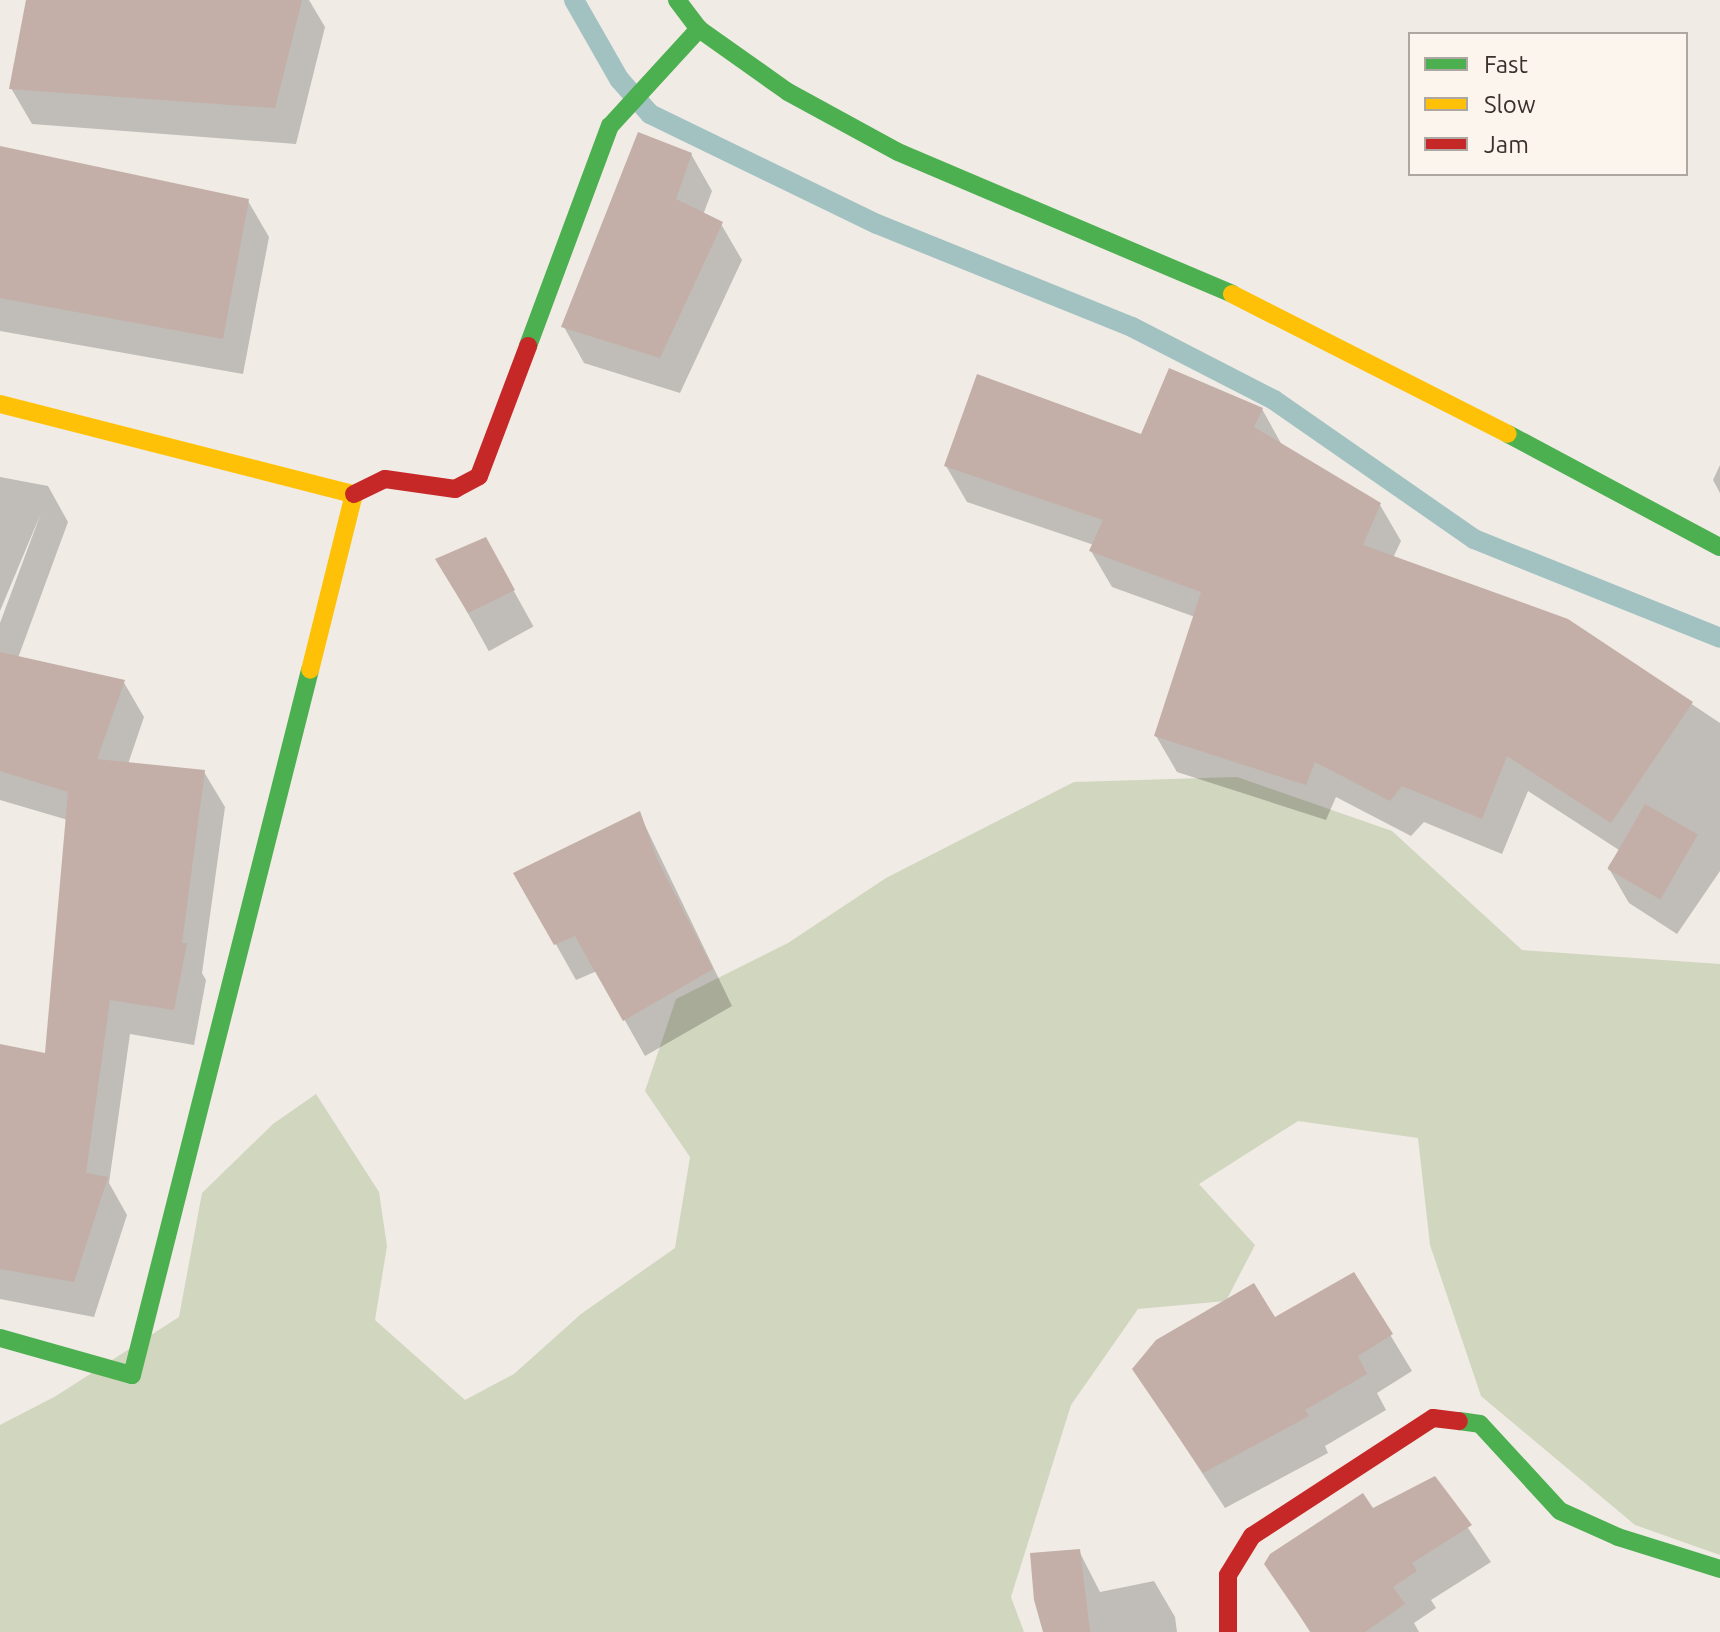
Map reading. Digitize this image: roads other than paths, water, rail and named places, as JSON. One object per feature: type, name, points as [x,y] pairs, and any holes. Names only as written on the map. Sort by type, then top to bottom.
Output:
[{"type":"street","points":[[677,0],[699,29],[788,92],[898,152],[1211,284],[1376,364],[1720,547]]},
{"type":"street","points":[[0,404],[354,494],[385,479],[455,489],[479,476],[610,126],[648,89],[699,29]]},
{"type":"street","points":[[0,1338],[132,1375],[354,494]]},
{"type":"street","points":[[1228,1632],[1228,1575],[1252,1536],[1433,1418],[1480,1424],[1560,1511],[1618,1537],[1720,1569]]},
{"type":"waterway","points":[[574,0],[619,79],[650,114],[877,224],[1132,327],[1274,400],[1474,539],[1720,638]]}]
